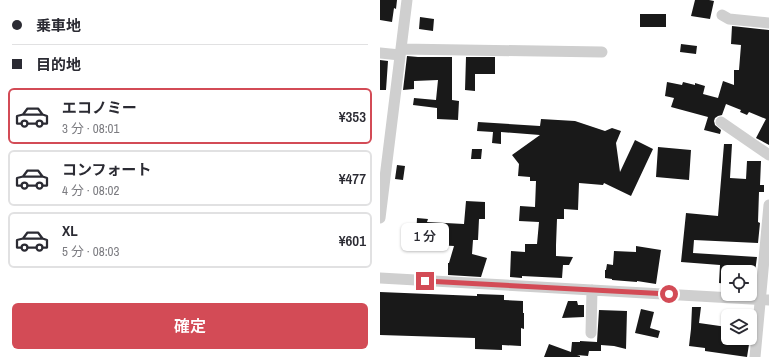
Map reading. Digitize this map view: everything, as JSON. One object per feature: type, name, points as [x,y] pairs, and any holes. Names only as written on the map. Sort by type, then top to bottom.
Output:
[{"type":"street","points":[[380,218],[407,0]]},
{"type":"street","points":[[722,15],[729,19],[769,23]]},
{"type":"street","points":[[380,53],[602,52]]},
{"type":"street","points":[[721,122],[769,155]]},
{"type":"street","points":[[755,357],[765,299],[769,206]]},
{"type":"street","points":[[380,278],[765,299]]},
{"type":"street","points":[[591,334],[592,290]]},
{"type":"building","points":[[380,0],[397,0],[392,22],[380,20]]},
{"type":"building","points":[[695,0],[714,1],[710,19],[691,16]]},
{"type":"building","points":[[640,14],[666,14],[666,27],[640,27]]},
{"type":"building","points":[[420,17],[434,19],[433,31],[419,29]]},
{"type":"building","points":[[732,26],[769,30],[769,145],[756,138],[766,119],[749,112],[747,115],[740,112],[741,110],[726,104],[722,115],[715,118],[714,121],[715,125],[721,130],[720,134],[704,130],[708,117],[671,107],[674,98],[665,96],[667,82],[682,85],[683,82],[695,85],[695,83],[705,86],[703,94],[718,98],[723,81],[734,85],[734,70],[739,70],[741,45],[731,44]]},
{"type":"building","points":[[681,44],[697,46],[696,54],[680,52]]},
{"type":"building","points":[[407,56],[452,57],[452,100],[459,101],[458,120],[437,119],[437,108],[413,105],[414,98],[436,100],[438,80],[414,81],[414,89],[403,90]]},
{"type":"building","points":[[466,57],[495,57],[495,74],[475,74],[475,91],[465,90]]},
{"type":"building","points":[[380,60],[388,61],[386,90],[380,90]]},
{"type":"building","points":[[541,119],[575,121],[605,131],[612,128],[621,131],[616,143],[620,172],[635,140],[653,149],[631,196],[604,183],[603,185],[579,183],[578,210],[564,209],[564,219],[557,219],[556,256],[573,257],[569,265],[563,265],[562,278],[522,276],[522,278],[510,277],[511,251],[525,252],[525,244],[537,244],[539,222],[519,221],[520,206],[535,207],[536,181],[530,181],[530,177],[518,176],[519,164],[512,155],[540,135],[501,132],[501,144],[492,143],[493,132],[477,131],[478,122],[540,126]]},
{"type":"building","points":[[724,144],[732,144],[730,178],[746,179],[747,161],[761,161],[760,185],[764,185],[764,192],[759,192],[758,222],[760,223],[758,243],[694,240],[693,253],[757,257],[756,265],[721,265],[721,283],[719,283],[720,265],[681,262],[686,213],[718,216]]},
{"type":"building","points":[[658,147],[691,150],[689,180],[656,177]]},
{"type":"building","points":[[472,149],[482,149],[481,159],[471,159]]},
{"type":"building","points":[[397,165],[405,166],[403,180],[395,179]]},
{"type":"building","points":[[466,201],[485,202],[485,219],[479,219],[478,240],[473,240],[472,254],[487,258],[481,277],[448,275],[448,263],[454,246],[436,245],[436,249],[427,248],[427,245],[420,245],[421,239],[416,239],[417,218],[428,219],[427,222],[464,224]]},
{"type":"building","points":[[636,246],[661,250],[656,284],[605,278],[607,264],[613,265],[614,251],[636,252]]},
{"type":"building","points":[[380,292],[477,296],[477,294],[504,295],[504,300],[523,301],[524,329],[521,328],[521,346],[502,345],[502,350],[475,349],[475,338],[380,335]]},
{"type":"building","points":[[568,301],[577,301],[578,305],[584,305],[584,317],[562,318]]},
{"type":"building","points":[[692,307],[701,307],[699,323],[721,326],[721,345],[749,345],[747,357],[705,351],[705,348],[689,346]]},
{"type":"building","points":[[641,309],[654,312],[650,328],[660,331],[658,338],[635,333]]},
{"type":"building","points":[[599,310],[627,311],[626,349],[601,345],[601,351],[589,351],[588,356],[577,355],[580,357],[544,357],[549,344],[571,352],[572,342],[597,342]]},
{"type":"route","points":[[425,281],[669,294]]}]
